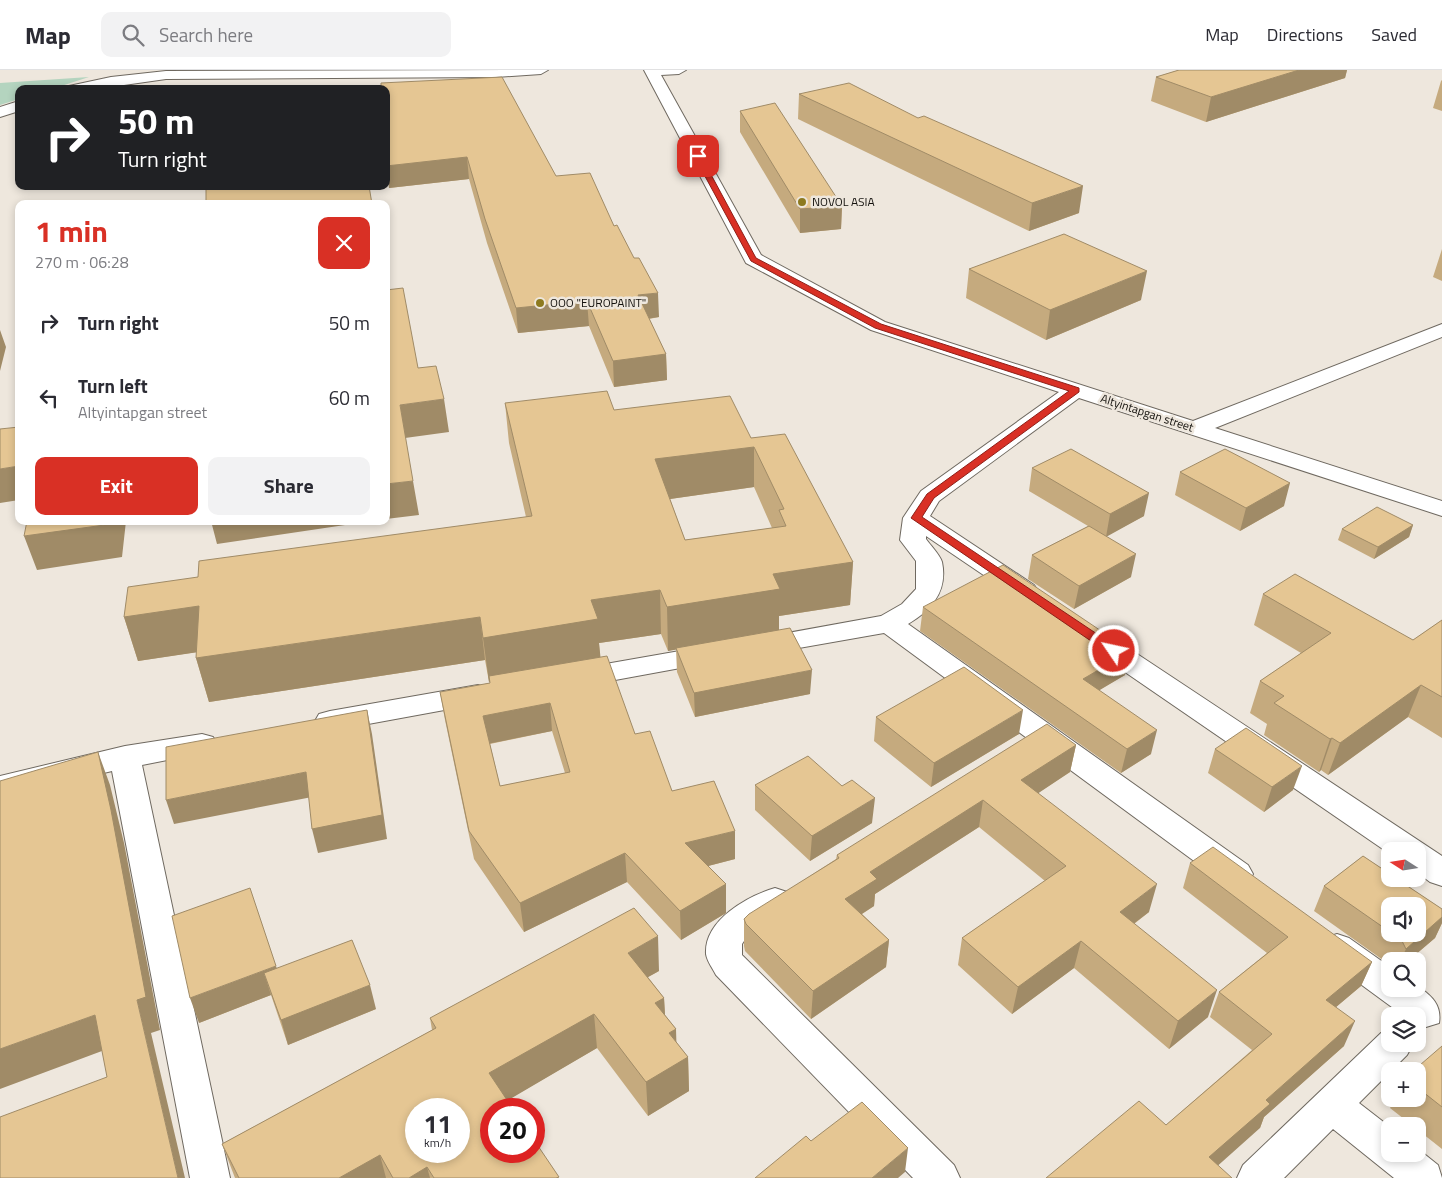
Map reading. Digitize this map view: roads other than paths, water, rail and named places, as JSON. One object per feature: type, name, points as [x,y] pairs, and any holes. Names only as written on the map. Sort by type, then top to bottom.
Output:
[{"type":"street","points":[[92,85],[166,75],[496,73],[541,70]]},
{"type":"street","points":[[651,71],[679,70]]},
{"type":"street","name":"Altyintapgan street","points":[[651,71],[753,259],[878,326],[1442,509]]},
{"type":"street","points":[[0,112],[15,107]]},
{"type":"street","points":[[1194,428],[1442,330]]},
{"type":"street","points":[[556,682],[888,623],[912,610],[929,590],[929,561],[913,540],[916,518],[930,496],[1076,390]]},
{"type":"street","points":[[916,518],[1048,607]]},
{"type":"street","points":[[888,623],[1030,742],[1261,892]]},
{"type":"street","points":[[1072,623],[1397,842]]},
{"type":"street","points":[[301,726],[506,690]]},
{"type":"street","points":[[0,787],[124,757],[222,740]]},
{"type":"street","points":[[124,757],[210,1178]]},
{"type":"street","points":[[1426,862],[1442,873]]},
{"type":"street","points":[[799,887],[740,923],[726,938],[723,956],[733,971],[940,1178]]},
{"type":"street","points":[[1317,933],[1381,979]]},
{"type":"street","points":[[1408,997],[1428,1009]]},
{"type":"street","points":[[1257,1178],[1386,1052]]},
{"type":"street","points":[[1332,1105],[1381,1144]]},
{"type":"street","points":[[1404,1162],[1424,1178]]},
{"type":"place","name":"NOVOL ASIA","points":[[802,202]]},
{"type":"place","name":"OOO \"EUROPAINT\"","points":[[540,303]]}]
